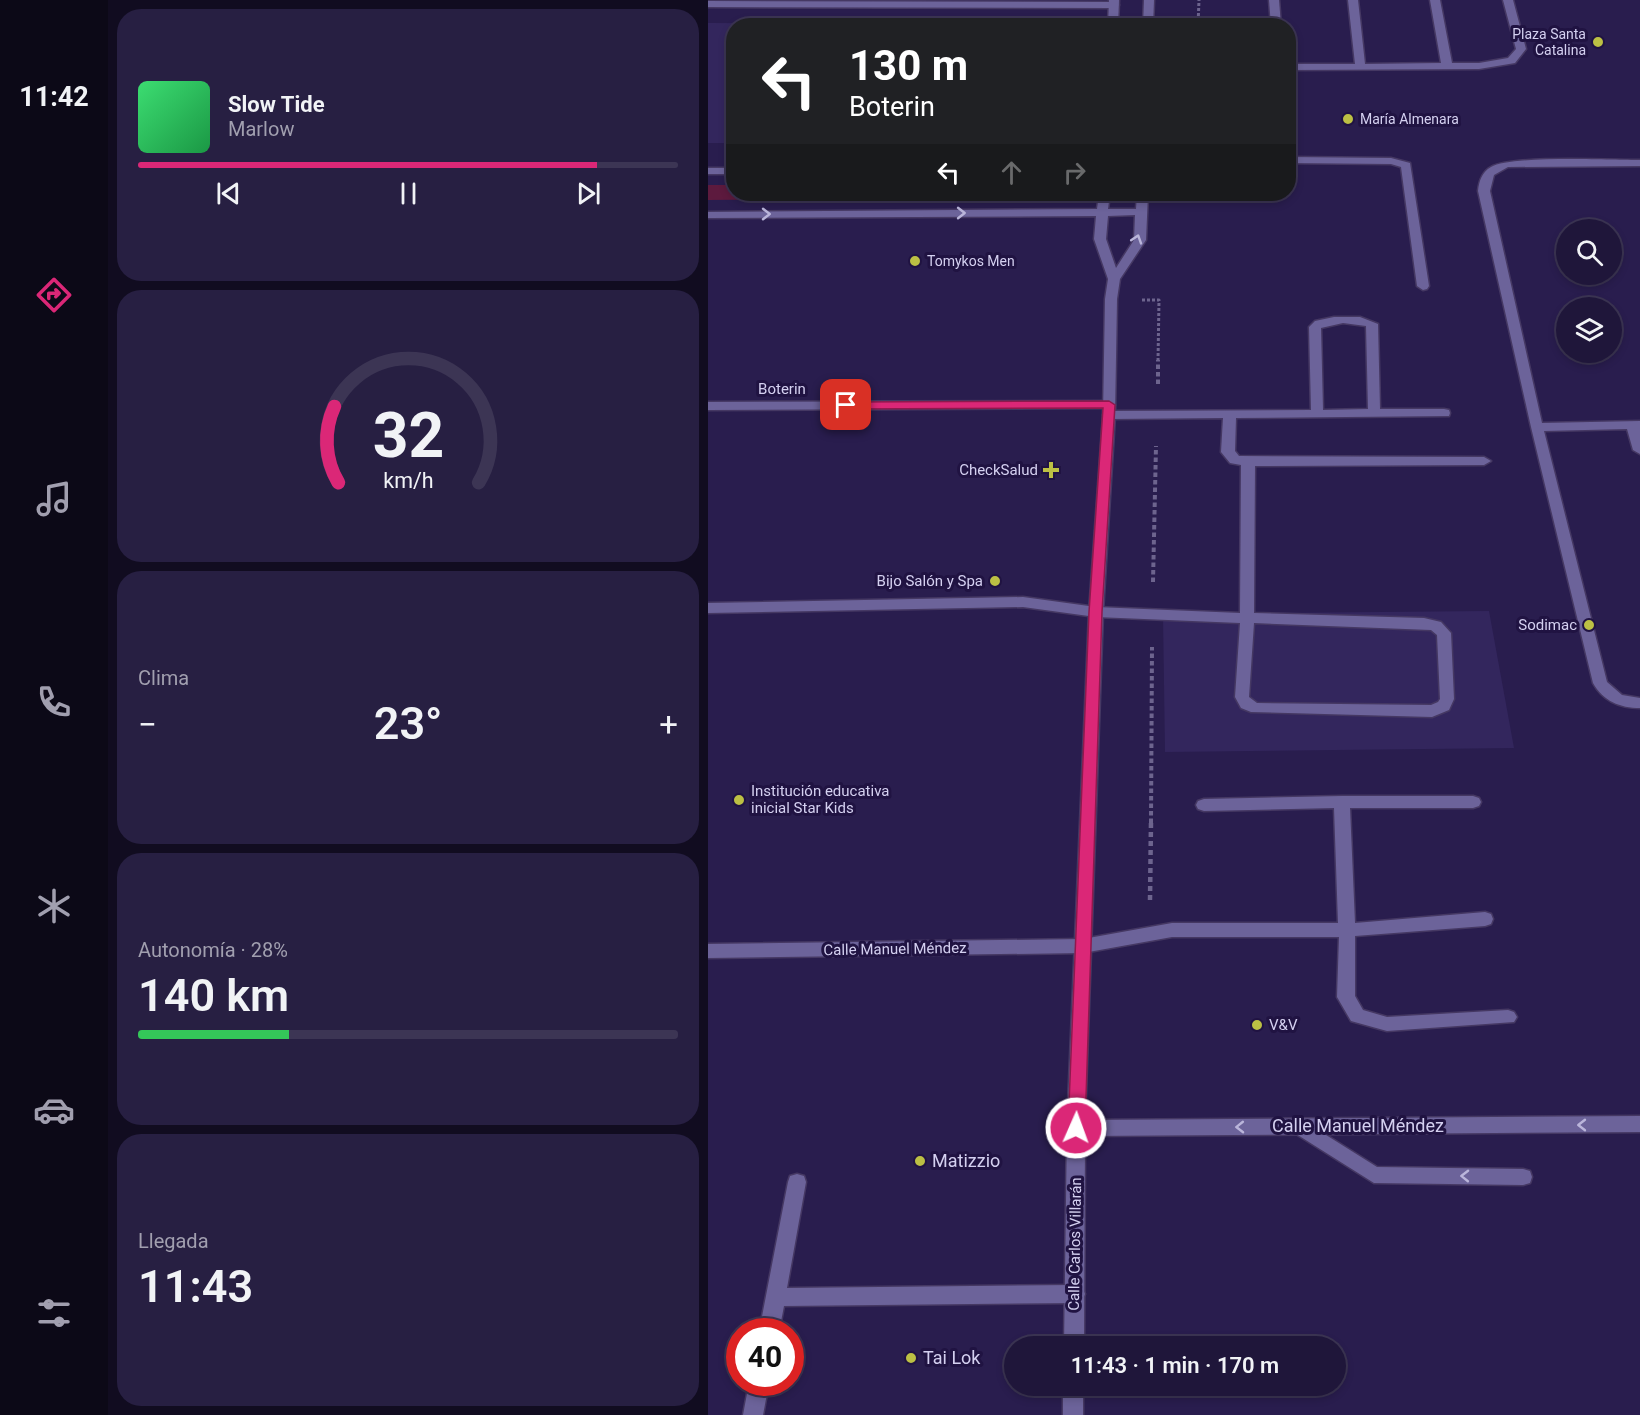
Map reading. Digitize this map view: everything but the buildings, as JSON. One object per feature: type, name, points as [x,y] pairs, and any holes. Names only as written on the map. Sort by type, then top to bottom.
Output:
[{"type":"street","points":[[1148,18],[1149,0]]},
{"type":"street","points":[[1274,0],[1275,18]]},
{"type":"street","points":[[1353,0],[1360,67]]},
{"type":"street","points":[[1435,0],[1447,66]]},
{"type":"street","points":[[1296,67],[1479,66],[1511,61],[1521,49],[1508,0]]},
{"type":"street","points":[[708,4],[1114,2],[1113,18]]},
{"type":"street","points":[[1296,160],[1391,161],[1406,165],[1423,286]]},
{"type":"street","points":[[1640,163],[1508,164],[1491,170],[1485,178],[1484,191],[1537,427],[1600,683],[1606,694],[1625,703],[1640,703]]},
{"type":"street","points":[[708,171],[726,171]]},
{"type":"street","name":"Calle Carlos Villarán","points":[[1103,201],[1100,239],[1114,279]]},
{"type":"street","name":"Calle Carlos Villarán","points":[[1074,1336],[1076,1128],[1096,612],[1109,410],[1111,299],[1114,279],[1140,240],[1142,201]]},
{"type":"street","points":[[708,215],[1141,212]]},
{"type":"street","points":[[1317,413],[1315,327],[1325,320],[1365,321],[1372,324],[1374,413]]},
{"type":"street","name":"Boterin","points":[[708,406],[1109,410],[1230,415],[1444,413]]},
{"type":"street","points":[[1230,415],[1228,452],[1235,460],[1248,462],[1484,460]]},
{"type":"street","points":[[1537,427],[1636,425],[1640,450]]},
{"type":"street","points":[[708,608],[1023,602],[1096,612],[1247,618],[1424,623],[1436,626],[1444,633],[1447,699],[1444,706],[1432,711],[1256,708],[1246,704],[1242,697],[1247,618],[1248,462]]},
{"type":"street","points":[[1342,802],[1347,930],[1346,997],[1357,1016],[1387,1024],[1508,1017]]},
{"type":"street","points":[[1204,805],[1473,802]]},
{"type":"street","name":"Calle Manuel Méndez","points":[[708,951],[1083,946],[1172,930],[1347,930],[1485,919]]},
{"type":"street","name":"Calle Manuel Méndez","points":[[1076,1128],[1640,1124]]},
{"type":"street","points":[[1299,1126],[1374,1174],[1523,1177]]},
{"type":"street","points":[[772,1318],[797,1182]]},
{"type":"street","points":[[776,1297],[1075,1294]]},
{"type":"street","points":[[753,1415],[757,1396]]},
{"type":"street","points":[[1073,1396],[1073,1415]]},
{"type":"path","points":[[1198,18],[1199,0]]},
{"type":"shaded area","points":[[708,23],[726,23],[726,143],[708,143]]},
{"type":"shaded area","points":[[708,185],[726,185],[726,200],[708,200]]},
{"type":"shaded area","points":[[1489,611],[1514,748],[1165,752],[1163,614]]},
{"type":"place","name":"Plaza Santa Catalina","points":[[1598,42]]},
{"type":"place","name":"María Almenara","points":[[1348,119]]},
{"type":"place","name":"Tomykos Men","points":[[915,261]]},
{"type":"place","name":"CheckSalud","points":[[1051,470]]},
{"type":"place","name":"Bijo Salón y Spa","points":[[995,581]]},
{"type":"place","name":"Sodimac","points":[[1589,625]]},
{"type":"place","name":"Institución educativa inicial Star Kids","points":[[739,800]]},
{"type":"place","name":"V&V","points":[[1257,1025]]},
{"type":"place","name":"Matizzio","points":[[920,1161]]},
{"type":"place","name":"Tai Lok","points":[[911,1358]]},
{"type":"route","points":[[846,405],[1109,405],[1096,612],[1076,1128]]}]
